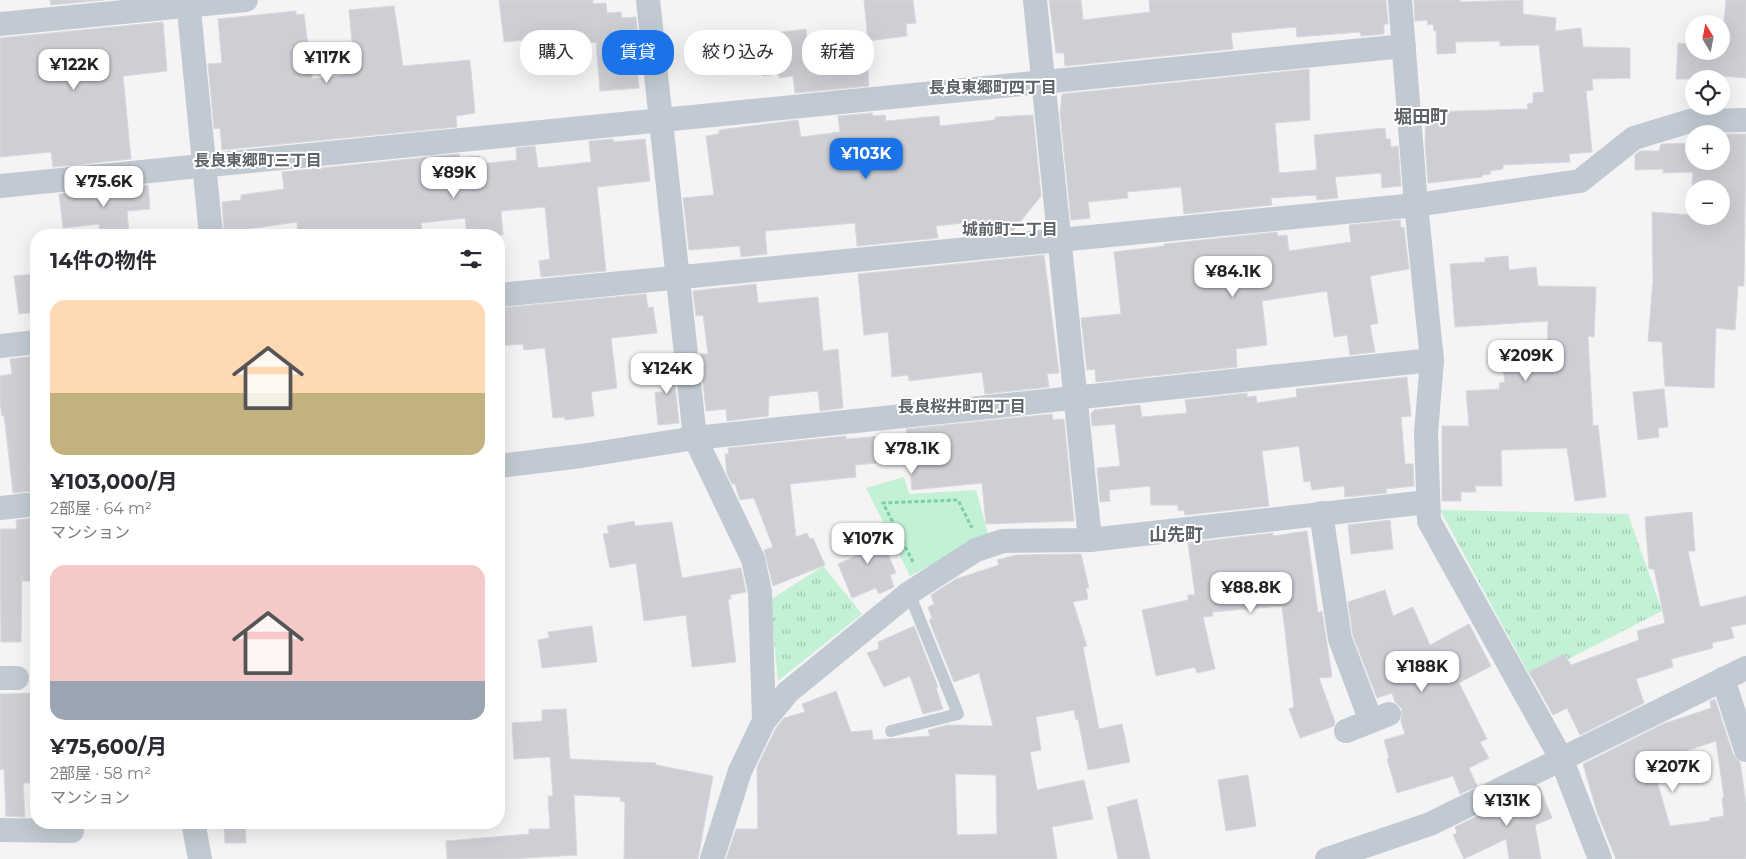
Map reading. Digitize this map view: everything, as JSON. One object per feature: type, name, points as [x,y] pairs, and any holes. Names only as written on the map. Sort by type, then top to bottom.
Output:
[{"type":"street","points":[[0,24],[188,3],[246,0]]},
{"type":"street","points":[[648,0],[676,277],[695,438],[753,559],[760,592],[764,721]]},
{"type":"street","points":[[1035,0],[1090,540]]},
{"type":"street","points":[[1400,0],[1416,205],[1432,360],[1426,433],[1429,521],[1561,758],[1600,859]]},
{"type":"street","points":[[188,3],[210,229]]},
{"type":"street","points":[[0,186],[1043,84],[1404,46]]},
{"type":"street","points":[[505,294],[1416,205],[1580,181],[1634,138],[1690,121],[1746,120]]},
{"type":"street","points":[[0,346],[30,343]]},
{"type":"street","points":[[505,465],[581,456],[695,438],[1432,360]]},
{"type":"street","points":[[712,859],[740,771],[764,721],[788,692],[915,588],[976,550],[1003,541],[1090,540],[1427,502]]},
{"type":"street","points":[[0,508],[30,505]]},
{"type":"street","points":[[1322,513],[1340,639],[1380,718],[1346,731]]},
{"type":"street","points":[[1327,859],[1430,824],[1746,668]]},
{"type":"street","points":[[1724,679],[1746,750]]},
{"type":"street","points":[[194,829],[200,859]]},
{"type":"street","points":[[0,830],[72,831]]},
{"type":"lane","points":[[891,731],[958,714],[915,588]]},
{"type":"path","points":[[915,588],[912,560],[883,503],[958,500],[975,535]]},
{"type":"path","points":[[912,560],[921,557]]},
{"type":"green space","points":[[904,477],[909,494],[976,490],[988,534],[910,576],[866,488]]},
{"type":"green space","points":[[1440,510],[1628,514],[1662,611],[1531,678]]},
{"type":"green space","points":[[823,566],[862,614],[778,681],[770,600]]},
{"type":"building","points":[[50,0],[104,0],[51,5]]},
{"type":"building","points":[[499,0],[593,0],[593,4],[606,3],[607,13],[621,12],[622,18],[636,17],[637,30],[602,30],[602,75],[638,75],[639,88],[600,91],[596,42],[592,43],[592,30],[520,30],[520,41],[504,42]]},
{"type":"building","points":[[864,0],[913,0],[916,23],[906,24],[907,36],[874,40],[874,30],[867,30]]},
{"type":"building","points":[[1049,0],[1081,0],[1083,20],[1150,12],[1149,0],[1386,0],[1388,24],[1384,24],[1384,34],[1361,36],[1360,32],[1297,37],[1296,27],[1231,33],[1233,49],[1065,66],[1064,53],[1056,53]]},
{"type":"building","points":[[1414,0],[1460,0],[1460,2],[1523,0],[1523,14],[1556,18],[1555,31],[1581,28],[1583,47],[1630,48],[1630,78],[1592,79],[1593,90],[1586,91],[1592,152],[1569,154],[1570,162],[1503,165],[1503,169],[1490,171],[1491,174],[1482,175],[1482,177],[1428,183],[1425,144],[1426,112],[1528,109],[1527,104],[1533,103],[1533,93],[1544,92],[1539,45],[1500,46],[1500,41],[1455,42],[1456,53],[1437,54],[1436,31],[1434,31],[1433,24],[1428,25],[1427,20],[1415,21]]},
{"type":"building","points":[[1726,0],[1746,0],[1746,78],[1730,77],[1730,70],[1685,70],[1685,79],[1676,79],[1678,43],[1685,43],[1685,60],[1730,60],[1730,15],[1725,15]]},
{"type":"building","points":[[394,6],[403,66],[470,60],[475,113],[456,116],[457,127],[222,150],[220,128],[214,129],[208,64],[222,63],[218,19],[296,11],[296,15],[304,14],[312,79],[355,74],[349,10]]},
{"type":"building","points":[[163,22],[167,71],[123,76],[131,159],[53,167],[51,152],[0,157],[0,38]]},
{"type":"building","points":[[806,29],[802,30],[802,75],[868,75],[869,86],[795,93],[793,76],[779,78],[778,75],[792,75],[792,31]]},
{"type":"building","points":[[1309,69],[1310,120],[1275,123],[1279,173],[1317,170],[1314,135],[1385,128],[1386,139],[1390,139],[1391,147],[1398,146],[1401,186],[1382,188],[1381,173],[1335,177],[1338,198],[1317,200],[1316,195],[1271,198],[1272,205],[1184,214],[1181,187],[1127,192],[1128,198],[1088,202],[1090,218],[1071,220],[1060,113],[1062,94]]},
{"type":"building","points":[[872,113],[873,116],[885,115],[886,121],[939,116],[940,126],[995,120],[995,117],[1033,115],[1041,196],[1013,231],[983,234],[981,221],[936,226],[938,238],[857,246],[855,223],[765,231],[767,254],[741,257],[740,246],[689,250],[683,198],[714,195],[706,136],[719,134],[719,130],[798,120],[801,137],[840,132],[838,116]]},
{"type":"building","points":[[1730,134],[1746,134],[1744,286],[1738,286],[1735,330],[1716,328],[1714,388],[1665,386],[1662,342],[1648,341],[1653,281],[1652,212],[1685,215],[1685,225],[1730,225],[1730,180],[1692,180],[1693,172],[1663,173],[1663,169],[1635,170],[1635,155],[1640,151],[1659,151],[1661,144],[1685,143],[1685,170],[1730,170]]},
{"type":"building","points":[[613,139],[614,142],[645,139],[650,181],[597,187],[606,271],[541,277],[539,261],[550,259],[545,207],[501,211],[502,229],[466,229],[465,218],[421,223],[422,229],[298,229],[297,222],[248,229],[224,229],[222,202],[241,200],[241,195],[284,189],[282,172],[459,154],[460,158],[479,156],[480,164],[517,160],[516,148],[535,146],[538,168],[591,162],[589,141]]},
{"type":"building","points":[[148,185],[150,209],[127,211],[129,229],[99,229],[99,224],[63,228],[59,194]]},
{"type":"building","points":[[1400,220],[1401,228],[1404,227],[1409,269],[1370,276],[1378,323],[1370,325],[1375,352],[1350,355],[1347,335],[1334,337],[1327,291],[1262,301],[1267,345],[1236,349],[1237,367],[1096,382],[1095,369],[1087,370],[1081,318],[1121,314],[1114,252],[1164,246],[1164,244],[1277,232],[1278,236],[1287,235],[1289,251],[1351,242],[1349,225]]},
{"type":"building","points":[[1044,255],[1059,373],[1047,374],[1049,387],[985,394],[982,372],[909,381],[908,375],[892,377],[888,332],[864,335],[858,274]]},
{"type":"building","points":[[1508,256],[1509,270],[1536,267],[1538,286],[1596,287],[1594,337],[1588,336],[1593,426],[1598,425],[1606,497],[1575,501],[1567,448],[1501,450],[1502,486],[1475,486],[1476,492],[1461,492],[1461,501],[1442,501],[1442,426],[1469,426],[1466,391],[1500,389],[1499,383],[1505,382],[1503,368],[1547,365],[1548,321],[1455,327],[1450,264],[1485,262],[1485,258]]},
{"type":"building","points":[[30,275],[30,313],[19,314],[14,276]]},
{"type":"building","points":[[756,284],[758,303],[818,297],[823,351],[838,349],[843,408],[820,411],[818,391],[769,396],[768,416],[727,421],[726,409],[706,411],[700,354],[708,354],[703,315],[696,316],[693,291]]},
{"type":"building","points":[[646,294],[648,308],[653,307],[657,333],[611,338],[617,388],[591,392],[594,416],[565,420],[565,417],[553,418],[545,348],[524,350],[523,344],[505,346],[505,307]]},
{"type":"building","points":[[672,356],[679,423],[658,425],[655,392],[663,392],[660,357]]},
{"type":"building","points":[[30,357],[30,491],[13,493],[4,415],[2,416],[0,402],[0,376],[12,374],[10,359]]},
{"type":"building","points":[[1407,377],[1411,416],[1401,417],[1405,464],[1413,464],[1414,486],[1386,489],[1387,493],[1345,497],[1344,486],[1312,490],[1310,481],[1304,482],[1299,446],[1262,451],[1269,506],[1185,515],[1184,510],[1178,511],[1178,505],[1151,505],[1150,486],[1109,490],[1110,501],[1100,502],[1097,468],[1120,466],[1115,424],[1092,426],[1091,414],[1094,410],[1140,405],[1142,417],[1187,413],[1185,400],[1247,393],[1247,397],[1256,396],[1257,403],[1297,397],[1296,389]]},
{"type":"building","points":[[1664,389],[1668,427],[1658,428],[1659,437],[1638,440],[1633,392]]},
{"type":"building","points":[[1052,414],[1053,420],[1064,419],[1074,521],[986,524],[982,483],[912,490],[909,460],[855,465],[856,477],[790,484],[796,537],[807,533],[810,539],[813,538],[825,565],[773,586],[764,550],[773,547],[754,498],[740,500],[735,484],[732,484],[727,474],[725,454],[729,454],[728,448],[846,436],[846,439],[907,434],[906,429]]},
{"type":"building","points":[[1692,512],[1695,551],[1688,551],[1700,607],[1746,596],[1746,624],[1731,627],[1734,638],[1712,643],[1713,648],[1671,659],[1673,667],[1636,679],[1644,703],[1580,735],[1567,708],[1553,715],[1529,672],[1564,654],[1571,665],[1639,640],[1637,631],[1665,623],[1654,569],[1649,569],[1645,517]]},
{"type":"building","points":[[30,519],[30,581],[23,581],[22,576],[21,642],[1,642],[0,529],[17,529],[16,520]]},
{"type":"building","points":[[1390,520],[1393,549],[1351,554],[1348,525]]},
{"type":"building","points":[[634,521],[635,526],[672,522],[682,578],[741,568],[746,592],[730,595],[731,599],[728,599],[736,662],[692,667],[686,615],[644,621],[636,563],[610,568],[603,534],[609,533],[607,526]]},
{"type":"building","points":[[873,525],[877,536],[880,535],[896,573],[890,575],[894,587],[879,594],[876,588],[852,598],[838,564],[862,553],[855,531]]},
{"type":"building","points":[[1307,531],[1318,613],[1322,611],[1332,677],[1319,678],[1335,722],[1334,726],[1300,738],[1289,709],[1294,707],[1282,606],[1212,612],[1213,616],[1203,617],[1215,669],[1197,673],[1195,667],[1156,676],[1142,610],[1188,600],[1188,595],[1195,595],[1188,543],[1273,533],[1273,536]]},
{"type":"building","points":[[1081,554],[1089,588],[1086,588],[1088,599],[1073,602],[1087,646],[1083,647],[1099,729],[1122,724],[1130,762],[1088,770],[1078,719],[1076,720],[1074,710],[1036,717],[1041,750],[1030,752],[1037,790],[1084,780],[1093,819],[1052,827],[1057,859],[726,859],[736,829],[758,829],[757,767],[776,728],[784,718],[805,712],[802,704],[836,691],[851,732],[872,730],[873,740],[930,736],[928,730],[948,725],[993,726],[979,673],[954,682],[929,620],[932,618],[928,607],[934,604],[931,595],[956,579],[999,565],[997,560],[1016,555]],"holes":[[[955,774],[996,775],[997,834],[957,835]]]},
{"type":"building","points":[[1385,590],[1393,616],[1413,607],[1430,645],[1469,624],[1491,666],[1459,683],[1487,739],[1480,742],[1489,758],[1469,768],[1477,786],[1460,794],[1453,776],[1397,793],[1387,759],[1389,758],[1384,740],[1405,734],[1401,721],[1402,709],[1395,702],[1392,693],[1377,698],[1353,636],[1348,602]]},
{"type":"building","points":[[592,626],[597,662],[542,668],[538,640],[549,638],[548,632]]},
{"type":"building","points":[[914,626],[938,687],[936,688],[943,709],[923,714],[910,676],[884,687],[867,653],[879,649],[878,642]]},
{"type":"building","points":[[30,693],[30,783],[23,783],[25,817],[6,816],[4,769],[0,770],[0,694]]},
{"type":"building","points":[[1715,699],[1733,754],[1740,762],[1746,803],[1746,859],[1616,859],[1597,812],[1583,764],[1663,724],[1711,708],[1710,701]],"holes":[[[1716,741],[1724,797],[1722,798],[1724,816],[1710,818],[1710,821],[1670,826],[1656,778],[1660,777],[1655,761]]]},
{"type":"building","points":[[566,709],[570,759],[656,763],[656,765],[713,776],[698,859],[624,859],[625,802],[620,801],[620,797],[574,795],[577,855],[509,859],[447,859],[446,841],[529,834],[529,829],[550,829],[548,796],[553,796],[550,757],[514,759],[512,723],[542,721],[542,710]]},
{"type":"building","points":[[1248,775],[1256,826],[1226,831],[1218,780]]},
{"type":"building","points":[[1539,786],[1552,818],[1535,825],[1541,859],[1509,859],[1506,839],[1464,859],[1453,835],[1457,833],[1455,827]]},
{"type":"building","points":[[1137,799],[1150,859],[1118,859],[1107,807]]},
{"type":"building","points":[[224,829],[245,829],[246,843],[225,843]]},
{"type":"district","name":"長良東郷町四丁目","points":[[993,87]]},
{"type":"district","name":"堀田町","points":[[1421,117]]},
{"type":"district","name":"長良東郷町三丁目","points":[[258,160]]},
{"type":"district","name":"城前町二丁目","points":[[1010,229]]},
{"type":"district","name":"長良桜井町四丁目","points":[[962,406]]},
{"type":"district","name":"山先町","points":[[1176,535]]}]
